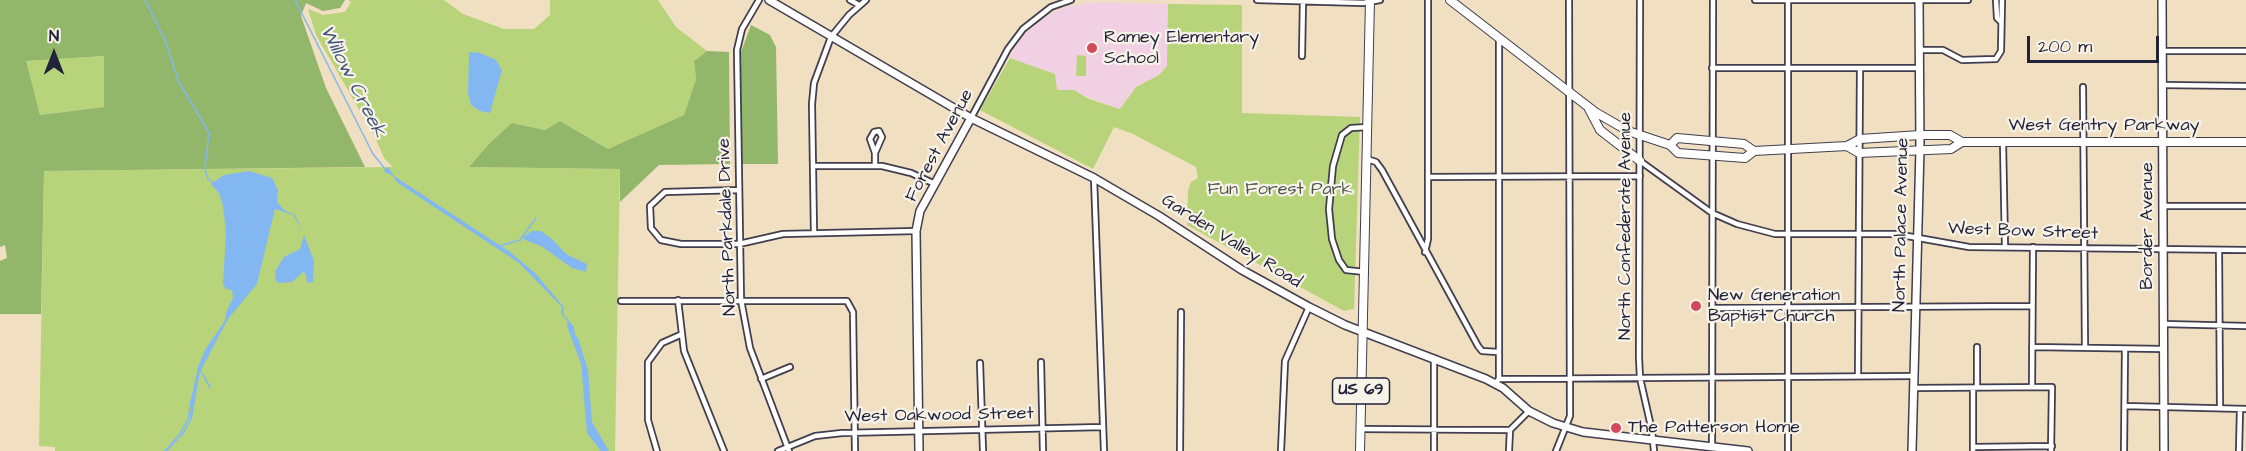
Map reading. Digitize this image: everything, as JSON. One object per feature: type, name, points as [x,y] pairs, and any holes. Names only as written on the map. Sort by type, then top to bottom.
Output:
[{"type":"main road","name":"West Gentry Parkway","points":[[1450,0],[1589,108],[1640,136],[1670,145],[1678,153],[1713,158],[1745,158],[1754,151],[1847,146],[1860,139],[1920,135],[1950,135],[1962,142]]},
{"type":"main road","name":"US 69","points":[[1360,451],[1370,1]]},
{"type":"main road","points":[[1589,108],[1600,130],[1640,161]]},
{"type":"main road","name":"West Gentry Parkway","points":[[1670,145],[1677,138],[1744,144],[1754,151]]},
{"type":"main road","name":"West Gentry Parkway","points":[[1859,153],[1951,149],[1962,142],[2163,140],[2246,142]]},
{"type":"main road","points":[[1847,146],[1859,153]]},
{"type":"street","name":"North Parkdale Drive","points":[[759,0],[742,29],[737,50],[741,300],[750,348],[788,449]]},
{"type":"street","name":"Garden Valley Road","points":[[769,0],[971,118],[1094,178],[1160,216],[1242,270],[1309,307],[1363,331],[1497,381],[1569,378],[1712,379],[1914,376]]},
{"type":"street","points":[[850,0],[858,5]]},
{"type":"street","points":[[814,233],[812,94],[817,70],[831,37],[858,5],[866,0]]},
{"type":"street","name":"Forest Avenue","points":[[919,451],[916,231],[920,211],[1008,49],[1023,29],[1051,7],[1071,0]]},
{"type":"street","points":[[1257,0],[1380,0]]},
{"type":"street","points":[[1425,252],[1428,238],[1429,177],[1428,0]]},
{"type":"street","points":[[1556,451],[1570,416],[1569,0]]},
{"type":"street","name":"North Confederate Avenue","points":[[1640,0],[1640,378],[1654,451]]},
{"type":"street","points":[[1712,446],[1713,0]]},
{"type":"street","points":[[1755,0],[1968,0]]},
{"type":"street","points":[[1788,0],[1788,451]]},
{"type":"street","name":"North Palace Avenue","points":[[1912,451],[1920,150],[1919,0]]},
{"type":"street","points":[[1996,0],[1997,18],[2001,22]]},
{"type":"street","points":[[1920,51],[1946,51],[1962,60],[1996,59],[2001,51],[2002,0]]},
{"type":"street","name":"Border Avenue","points":[[2162,0],[2164,451]]},
{"type":"street","points":[[1302,56],[1303,1]]},
{"type":"street","points":[[1499,38],[1497,381],[1529,411],[1566,428],[1748,451]]},
{"type":"street","points":[[2162,51],[2246,51]]},
{"type":"street","points":[[1712,68],[1920,68]]},
{"type":"street","points":[[1858,376],[1860,68]]},
{"type":"street","points":[[2162,85],[2246,86]]},
{"type":"street","points":[[2083,87],[2085,348]]},
{"type":"street","points":[[1365,272],[1346,270],[1339,260],[1332,239],[1329,202],[1333,166],[1342,135],[1351,128],[1368,127]]},
{"type":"street","points":[[2003,141],[2005,247]]},
{"type":"street","points":[[875,153],[875,165]]},
{"type":"street","points":[[1367,159],[1376,162],[1382,170],[1478,346],[1482,351],[1498,352]]},
{"type":"street","name":"West Bow Street","points":[[1640,161],[1712,213],[1752,229],[1789,235],[1896,234],[1958,246],[2246,250]]},
{"type":"street","points":[[813,166],[875,165],[894,168],[935,184]]},
{"type":"street","points":[[1429,177],[1640,176]]},
{"type":"street","points":[[1094,178],[1104,451]]},
{"type":"street","points":[[738,190],[669,191],[655,199],[648,214],[653,232],[668,243],[739,244],[776,234],[916,231]]},
{"type":"street","points":[[2164,206],[2246,206]]},
{"type":"street","points":[[2032,387],[2033,247]]},
{"type":"street","points":[[2219,249],[2220,408]]},
{"type":"street","points":[[621,301],[840,299],[851,305],[855,451]]},
{"type":"street","points":[[678,300],[680,334],[689,364],[724,451]]},
{"type":"street","points":[[1713,308],[2032,306]]},
{"type":"street","points":[[1281,451],[1284,361],[1309,307]]},
{"type":"street","points":[[1180,451],[1181,312]]},
{"type":"street","points":[[2163,324],[2246,326]]},
{"type":"street","points":[[657,451],[648,420],[648,362],[662,343],[680,334]]},
{"type":"street","points":[[1914,388],[1975,388],[2052,387],[2051,449],[1973,449],[1975,388],[1977,347]]},
{"type":"street","points":[[2032,348],[2163,348]]},
{"type":"street","points":[[2124,451],[2126,349]]},
{"type":"street","points":[[1434,358],[1434,451]]},
{"type":"street","points":[[1041,362],[1043,451]]},
{"type":"street","points":[[980,363],[983,451]]},
{"type":"street","points":[[761,379],[790,367]]},
{"type":"street","points":[[2125,406],[2243,409],[2240,451]]},
{"type":"street","points":[[1360,429],[1509,430],[1529,411]]},
{"type":"street","name":"West Oakwood Street","points":[[778,451],[788,449],[815,436],[855,433],[1103,427]]},
{"type":"street","points":[[1509,430],[1509,451]]},
{"type":"shaded area","name":"Ramey Elementary School","points":[[1096,2],[1168,4],[1167,66],[1158,75],[1136,87],[1120,109],[1074,92],[1057,90],[1055,74],[1010,58],[1021,38],[1045,16],[1065,7]]},
{"type":"green space","points":[[0,0],[345,0],[340,8],[323,11],[306,3],[301,16],[326,88],[365,167],[44,171],[41,314],[0,314],[0,261],[7,258],[5,245],[0,247]],"holes":[[[104,56],[104,107],[40,115],[26,61]]]},
{"type":"green space","points":[[348,0],[444,0],[463,14],[504,29],[534,29],[550,15],[550,0],[658,0],[676,27],[707,51],[694,61],[696,79],[684,115],[608,149],[560,121],[545,130],[512,123],[470,167],[620,169],[615,451],[55,451],[55,447],[39,446],[44,171],[393,167],[384,158],[374,135],[316,35],[308,9],[323,15],[345,12],[351,2]]},
{"type":"green space","name":"Fun Forest Park","points":[[1168,4],[1242,5],[1242,113],[1360,117],[1354,309],[1344,311],[1187,225],[1188,191],[1191,182],[1198,178],[1196,167],[1133,134],[1114,127],[1093,169],[980,110],[1010,58],[1055,74],[1057,90],[1074,90],[1089,99],[1120,109],[1136,87],[1159,75],[1167,66]]},
{"type":"green space","points":[[751,25],[770,35],[776,47],[778,164],[741,164],[741,52]]},
{"type":"green space","points":[[707,51],[729,52],[730,164],[659,165],[620,202],[620,169],[469,167],[512,123],[545,130],[560,121],[608,149],[684,115],[696,79],[694,61]]},
{"type":"green space","points":[[1077,55],[1086,56],[1086,76],[1076,76]]},
{"type":"green space","points":[[104,56],[104,107],[40,115],[25,61]]},
{"type":"water","points":[[469,52],[480,53],[496,60],[502,70],[490,113],[480,111],[471,105],[468,93]]},
{"type":"water","points":[[388,167],[394,176],[510,252],[535,273],[563,306],[564,315],[574,327],[588,370],[592,422],[609,451],[601,451],[587,433],[581,364],[567,326],[568,322],[561,313],[562,307],[519,263],[398,183],[392,175],[384,172]]},
{"type":"water","points":[[249,171],[272,178],[278,190],[277,202],[284,210],[295,215],[302,230],[293,215],[275,209],[257,284],[228,319],[201,370],[211,387],[210,389],[200,371],[192,418],[184,434],[167,451],[163,451],[180,437],[190,419],[191,399],[198,367],[205,350],[224,322],[233,297],[232,290],[226,289],[223,284],[226,233],[223,206],[219,193],[211,184],[224,175]]},
{"type":"water","points":[[532,231],[541,231],[566,254],[587,264],[586,272],[572,268],[541,246],[525,240],[523,237]]},
{"type":"water","points":[[304,235],[314,261],[313,282],[307,283],[306,274],[303,272],[292,282],[276,281],[275,272],[284,257],[300,249]]},
{"type":"waterway","points":[[145,0],[165,40],[178,80],[209,133],[205,169],[208,179],[214,183]]},
{"type":"waterway","name":"Willow Creek","points":[[295,0],[373,154],[386,170]]},
{"type":"waterway","name":"Willow Creek","points":[[500,246],[520,240],[536,218]]},
{"type":"waterway","points":[[226,315],[231,303]]},
{"type":"waterway","points":[[171,444],[180,434],[188,419],[191,401]]},
{"type":"place","name":"Ramey Elementary School","points":[[1092,48]]},
{"type":"place","name":"New Generation Baptist Church","points":[[1696,306]]},
{"type":"place","name":"The Patterson Home","points":[[1616,428]]}]
